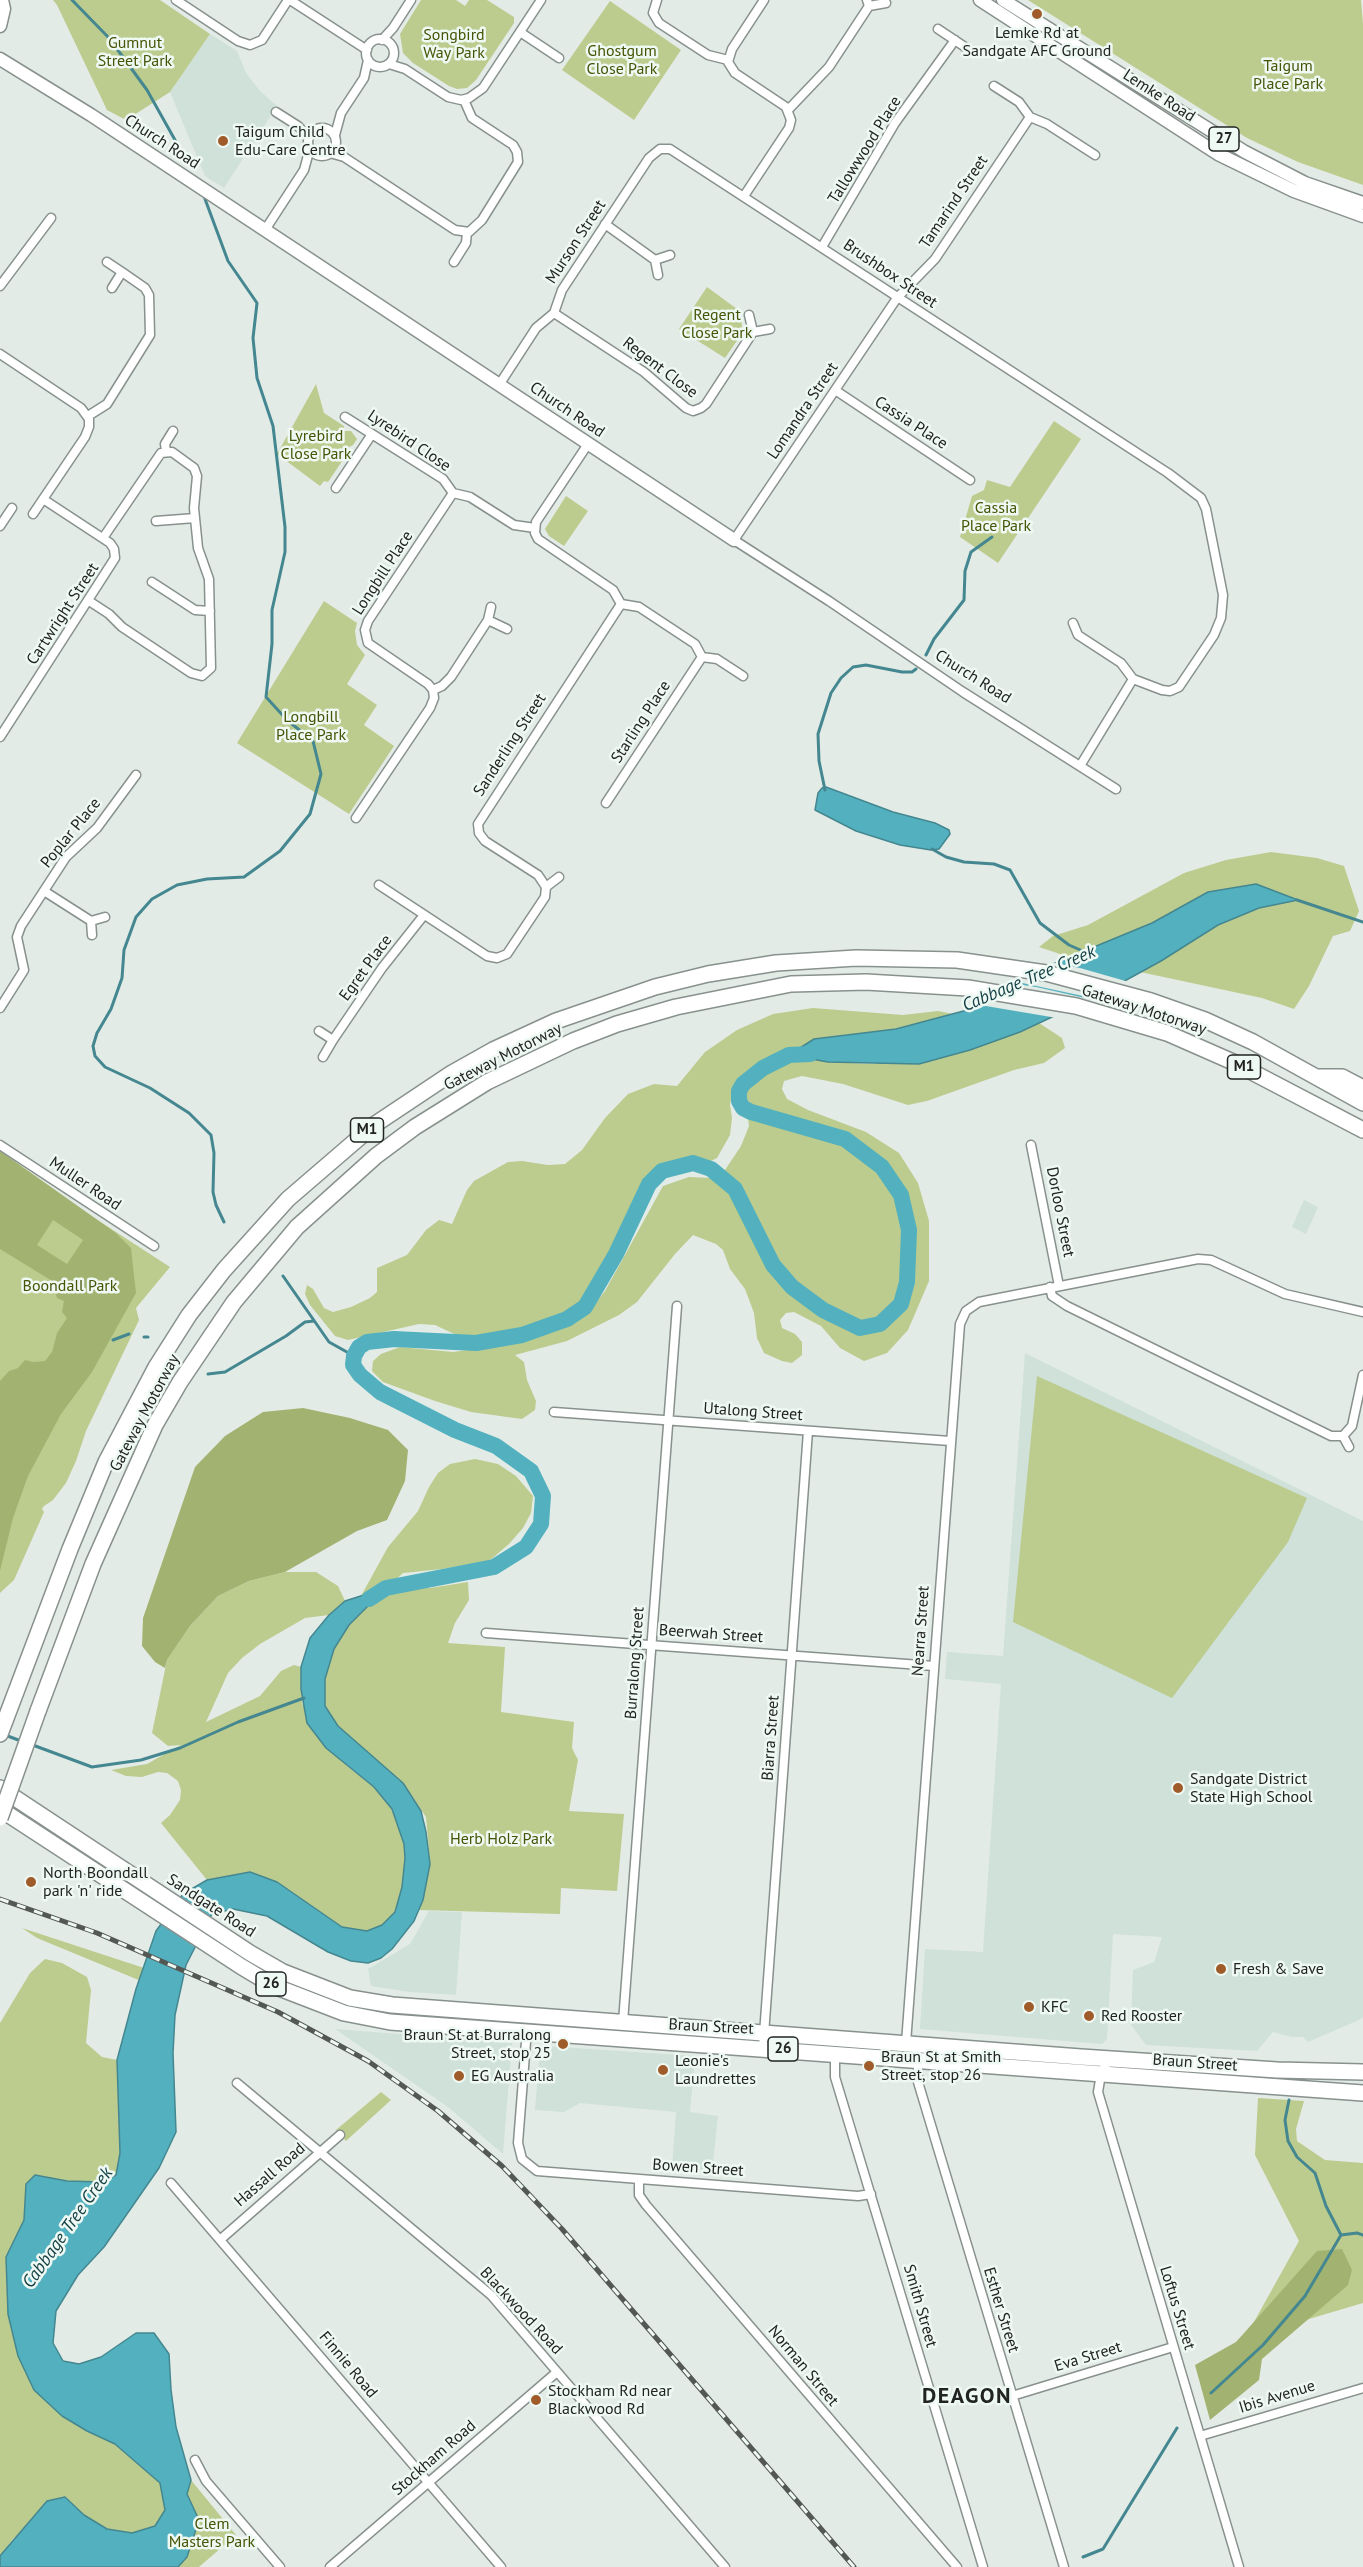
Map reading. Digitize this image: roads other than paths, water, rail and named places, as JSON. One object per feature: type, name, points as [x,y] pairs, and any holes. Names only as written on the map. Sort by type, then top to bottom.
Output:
[{"type":"highway","name":"Gateway Motorway","points":[[0,1734],[87,1504],[133,1407],[169,1346],[224,1270],[255,1233],[326,1164],[374,1125],[432,1085],[493,1050],[556,1021],[655,987],[708,974],[816,959],[907,957],[1008,966],[1082,981],[1151,1001],[1224,1029],[1363,1103]]},
{"type":"highway","name":"Gateway Motorway","points":[[0,1818],[93,1564],[155,1425],[208,1338],[262,1267],[297,1227],[376,1156],[416,1127],[487,1082],[573,1041],[617,1024],[666,1010],[746,991],[791,984],[866,982],[968,988],[1052,1001],[1119,1018],[1205,1049],[1363,1130]]},
{"type":"highway","points":[[1317,1077],[1342,1077],[1363,1088]]},
{"type":"highway","name":"Sandgate Road","points":[[0,1788],[160,1894],[274,1986],[344,2013]]},
{"type":"highway","name":"Sandgate Road","points":[[0,1809],[152,1908],[283,1972],[350,1998]]},
{"type":"highway","name":"Braun Street","points":[[350,1998],[392,2005],[1109,2059],[1285,2071],[1363,2072]]},
{"type":"highway","name":"Braun Street","points":[[344,2013],[390,2022],[1363,2093]]},
{"type":"main road","points":[[0,26],[4,9],[2,0]]},
{"type":"main road","name":"Lemke Road","points":[[980,0],[1218,154],[1293,191],[1363,216]]},
{"type":"main road","name":"Lemke Road","points":[[1003,0],[1245,152],[1305,183],[1363,203]]},
{"type":"main road","name":"Church Road","points":[[0,59],[92,115],[734,540]]},
{"type":"street","points":[[176,0],[238,41],[250,45],[262,40],[289,0],[356,42],[368,52],[378,67]]},
{"type":"street","points":[[368,52],[386,42],[411,0]]},
{"type":"street","points":[[386,42],[391,61],[448,98],[464,100],[480,91],[541,0]]},
{"type":"street","points":[[657,0],[653,13],[659,23],[708,55],[728,60]]},
{"type":"street","points":[[744,196],[789,128],[791,120],[788,110],[735,74],[728,60],[732,49],[764,0]]},
{"type":"street","points":[[788,110],[822,77],[868,3],[886,3]]},
{"type":"street","points":[[938,29],[968,49]]},
{"type":"street","points":[[520,32],[559,58]]},
{"type":"street","name":"Tallowwood Place","points":[[822,247],[895,123],[955,40]]},
{"type":"street","points":[[364,78],[368,52]]},
{"type":"street","points":[[311,134],[325,128],[341,113],[364,78],[378,67],[391,61]]},
{"type":"street","points":[[994,86],[1019,102],[1030,117],[1047,124],[1095,155]]},
{"type":"street","points":[[265,230],[304,170],[320,156],[330,153],[345,157],[452,227],[467,232],[479,225],[519,162],[513,145],[472,118],[464,100]]},
{"type":"street","points":[[276,112],[311,134]]},
{"type":"street","points":[[341,113],[334,135],[336,145],[345,157]]},
{"type":"street","name":"Tamarind Street","points":[[897,298],[934,259],[1030,117]]},
{"type":"street","points":[[325,128],[334,135]]},
{"type":"street","points":[[304,170],[311,134]]},
{"type":"street","points":[[330,153],[336,145]]},
{"type":"street","points":[[310,148],[320,156]]},
{"type":"street","name":"Brushbox Street","points":[[663,148],[678,152],[897,298],[1168,473],[1201,498],[1206,509],[1223,595],[1221,618],[1214,635],[1179,687],[1170,691],[1162,690],[1133,679]]},
{"type":"street","name":"Murson Street","points":[[499,385],[536,328],[554,313],[562,290],[649,158],[663,148]]},
{"type":"street","points":[[0,286],[4,273],[51,218]]},
{"type":"street","points":[[605,224],[655,260],[658,275]]},
{"type":"street","points":[[454,262],[466,243],[467,232]]},
{"type":"street","points":[[655,260],[670,255]]},
{"type":"street","points":[[88,416],[107,404],[150,335],[149,295],[145,288],[107,262]]},
{"type":"street","points":[[112,288],[122,272]]},
{"type":"street","name":"Lomandra Street","points":[[734,540],[897,298]]},
{"type":"street","name":"Regent Close","points":[[554,313],[644,372],[686,408],[693,411],[706,404],[753,332]]},
{"type":"street","points":[[749,315],[753,332],[770,329]]},
{"type":"street","points":[[0,354],[81,408],[88,416],[88,432],[33,514]]},
{"type":"street","name":"Cassia Place","points":[[835,390],[970,480]]},
{"type":"street","name":"Lyrebird Close","points":[[345,417],[443,479],[453,493]]},
{"type":"street","points":[[166,451],[165,444],[173,431]]},
{"type":"street","points":[[336,488],[372,434]]},
{"type":"street","points":[[588,444],[538,519],[535,528],[540,542],[613,590],[621,604],[639,607],[693,643],[702,657],[717,659],[742,676]]},
{"type":"street","points":[[43,499],[103,538],[161,453],[166,451],[175,454],[194,468],[197,476],[195,518],[198,548],[208,573],[212,665],[209,672],[198,676],[122,627],[109,614],[89,601]]},
{"type":"street","points":[[453,493],[470,497],[514,525],[535,528]]},
{"type":"street","name":"Longbill Place","points":[[432,690],[425,681],[368,643],[365,630],[453,493]]},
{"type":"street","points":[[0,526],[12,508]]},
{"type":"street","points":[[156,521],[195,518]]},
{"type":"street","name":"Cartwright Street","points":[[0,737],[115,558],[113,546],[103,538]]},
{"type":"street","name":"Church Road","points":[[734,540],[963,692],[1116,789]]},
{"type":"street","points":[[152,582],[195,610],[210,611]]},
{"type":"street","name":"Sanderling Street","points":[[546,887],[538,875],[485,841],[479,833],[478,824],[621,604]]},
{"type":"street","points":[[356,818],[430,708],[433,701],[432,690],[442,686],[451,677],[488,620],[491,608]]},
{"type":"street","points":[[488,620],[507,629]]},
{"type":"street","points":[[1073,623],[1078,635],[1121,663],[1133,679],[1080,766]]},
{"type":"street","name":"Starling Place","points":[[606,803],[702,657]]},
{"type":"street","name":"Poplar Place","points":[[0,1008],[24,970],[17,938],[19,930],[66,857],[97,828],[136,775]]},
{"type":"street","points":[[379,885],[487,956],[501,958],[510,950],[542,902],[546,894],[546,887],[560,876]]},
{"type":"street","points":[[44,891],[91,921],[105,917]]},
{"type":"street","name":"Egret Place","points":[[322,1057],[382,968],[424,915]]},
{"type":"street","points":[[91,921],[92,935]]},
{"type":"street","points":[[319,1031],[333,1040]]},
{"type":"street","name":"Muller Road","points":[[0,1145],[154,1246]]},
{"type":"street","name":"Dorloo Street","points":[[1031,1145],[1054,1287]]},
{"type":"street","name":"Nearra Street","points":[[906,2043],[950,1441],[960,1324],[966,1311],[979,1302],[1191,1259],[1205,1259],[1285,1294],[1363,1312]]},
{"type":"street","points":[[1054,1287],[1052,1296],[1067,1306],[1329,1435],[1343,1436],[1350,1430],[1354,1421],[1363,1375]]},
{"type":"street","name":"Burralong Street","points":[[623,2022],[677,1306]]},
{"type":"street","name":"Utalong Street","points":[[554,1412],[950,1441]]},
{"type":"street","name":"Biarra Street","points":[[763,2048],[808,1431]]},
{"type":"street","points":[[1343,1436],[1349,1447]]},
{"type":"street","name":"Beerwah Street","points":[[486,1633],[934,1666]]},
{"type":"street","points":[[527,2031],[528,2015]]},
{"type":"street","name":"Bowen Street","points":[[527,2031],[519,2152],[526,2163],[544,2173],[858,2196],[871,2194]]},
{"type":"street","name":"Smith Street","points":[[835,2054],[835,2077],[983,2567]]},
{"type":"street","name":"Loftus Street","points":[[1109,2059],[1101,2074],[1098,2092],[1239,2567]]},
{"type":"street","name":"Esther Street","points":[[918,2060],[918,2082],[1064,2567]]},
{"type":"street","name":"Blackwood Road","points":[[237,2083],[491,2295],[725,2567]]},
{"type":"street","name":"Hassall Road","points":[[220,2239],[340,2135]]},
{"type":"street","name":"Norman Street","points":[[639,2179],[639,2195],[646,2205],[957,2567]]},
{"type":"street","name":"Finnie Road","points":[[171,2183],[501,2567]]},
{"type":"street","name":"Eva Street","points":[[1012,2396],[1173,2347]]},
{"type":"street","name":"Stockham Road","points":[[330,2567],[557,2372]]},
{"type":"street","name":"Ibis Avenue","points":[[1200,2436],[1363,2388]]},
{"type":"street","points":[[195,2460],[206,2481],[280,2567]]},
{"type":"water","points":[[826,787],[893,812],[935,823],[949,830],[950,834],[939,849],[931,850],[900,845],[856,831],[815,810],[818,793]]},
{"type":"water","points":[[1256,884],[1298,900],[1259,908],[1218,925],[1161,961],[1099,995],[1020,1032],[970,1050],[919,1064],[828,1062],[789,1055],[814,1039],[896,1029],[971,1009],[1031,973],[1152,923],[1208,892]]},
{"type":"water","points":[[386,1588],[349,1625],[334,1649],[325,1679],[325,1706],[338,1726],[403,1783],[421,1811],[430,1864],[423,1900],[414,1921],[392,1949],[381,1958],[368,1963],[351,1961],[328,1952],[267,1916],[233,1909],[212,1914],[186,1965],[175,2015],[173,2053],[176,2132],[159,2168],[104,2247],[78,2275],[56,2311],[53,2343],[63,2361],[79,2364],[101,2357],[136,2333],[154,2333],[169,2354],[176,2427],[191,2480],[187,2494],[199,2520],[187,2557],[178,2567],[0,2567],[0,2556],[47,2501],[65,2497],[84,2515],[107,2529],[132,2533],[155,2526],[165,2510],[160,2483],[115,2444],[62,2416],[34,2390],[18,2356],[8,2314],[6,2257],[24,2220],[26,2184],[35,2175],[67,2181],[103,2182],[116,2175],[120,2153],[117,2060],[136,1989],[156,1931],[183,1894],[207,1880],[250,1872],[277,1882],[342,1927],[367,1931],[382,1925],[395,1912],[402,1887],[405,1858],[404,1844],[392,1809],[374,1787],[326,1748],[307,1723],[301,1689],[301,1667],[310,1638],[329,1615],[345,1601]]},
{"type":"waterway","points":[[72,0],[109,38],[147,90],[189,165]]},
{"type":"waterway","points":[[205,199],[228,261],[257,303],[253,338],[257,378],[273,426],[285,527],[285,552],[272,610],[272,644],[266,697],[287,720],[313,741],[321,774],[310,814],[280,851],[244,877],[207,879],[177,885],[152,899],[136,917],[124,950],[122,978],[111,1009],[97,1033],[93,1046],[95,1056],[105,1067],[150,1088],[189,1113],[211,1135],[214,1153],[213,1192],[224,1222]]},
{"type":"waterway","points":[[926,655],[934,639],[964,600],[965,571],[971,552],[992,537]]},
{"type":"waterway","points":[[825,790],[819,761],[818,734],[831,693],[841,678],[853,667],[866,665],[902,672],[912,672],[916,669]]},
{"type":"waterway","points":[[932,849],[946,857],[964,862],[994,864],[1010,870],[1040,923],[1069,945],[1085,952]]},
{"type":"waterway","name":"Cabbage Tree Creek","points":[[1297,900],[1363,922]]},
{"type":"waterway","name":"Cabbage Tree Creek","points":[[369,1599],[386,1588],[494,1567],[526,1547],[541,1524],[543,1496],[531,1471],[496,1446],[455,1430],[380,1392],[360,1375],[353,1365],[354,1356],[359,1347],[367,1342],[394,1339],[476,1343],[522,1335],[567,1319],[585,1307],[616,1254],[649,1184],[662,1171],[693,1163],[711,1169],[735,1189],[773,1265],[792,1287],[823,1310],[860,1328],[880,1324],[901,1304],[907,1282],[909,1230],[901,1195],[882,1167],[845,1139],[751,1112],[743,1108],[739,1101],[739,1091],[743,1084],[763,1068],[789,1055],[810,1054]]},
{"type":"waterway","points":[[283,1276],[329,1342],[354,1356]]},
{"type":"waterway","points":[[208,1374],[225,1372],[286,1336],[305,1322],[314,1321]]},
{"type":"waterway","points":[[113,1340],[129,1334]]},
{"type":"waterway","points":[[30,1744],[92,1767],[141,1760],[180,1748],[238,1722],[304,1698]]},
{"type":"waterway","points":[[5,1735],[21,1741]]},
{"type":"waterway","points":[[1289,2100],[1285,2120],[1288,2141],[1297,2157],[1315,2173],[1326,2206],[1341,2235]]},
{"type":"waterway","points":[[1211,2393],[1263,2345],[1305,2296],[1341,2235],[1357,2233],[1363,2235]]},
{"type":"waterway","points":[[1083,2557],[1103,2549],[1177,2428]]},
{"type":"railway","points":[[0,1899],[97,1933],[278,2012],[368,2061],[438,2111],[502,2166],[562,2229],[854,2567]]},
{"type":"place","name":"Lemke Rd at Sandgate AFC Ground","points":[[1037,14]]},
{"type":"place","name":"Taigum Child Edu-Care Centre","points":[[223,141]]},
{"type":"place","name":"Sandgate District State High School","points":[[1178,1788]]},
{"type":"place","name":"North Boondall park 'n' ride","points":[[31,1882]]},
{"type":"place","name":"Fresh & Save","points":[[1221,1969]]},
{"type":"place","name":"KFC","points":[[1029,2007]]},
{"type":"place","name":"Red Rooster","points":[[1089,2016]]},
{"type":"place","name":"Braun St at Burralong Street, stop 25","points":[[563,2044]]},
{"type":"place","name":"Braun St at Smith Street, stop 26","points":[[869,2066]]},
{"type":"place","name":"Leonie's Laundrettes","points":[[663,2070]]},
{"type":"place","name":"EG Australia","points":[[459,2076]]},
{"type":"place","name":"Stockham Rd near Blackwood Rd","points":[[536,2400]]},
{"type":"district","name":"DEAGON","points":[[967,2397]]},
{"type":"park label","name":"Songbird Way Park","points":[[454,44]]},
{"type":"park label","name":"Gumnut Street Park","points":[[135,52]]},
{"type":"park label","name":"Ghostgum Close Park","points":[[622,60]]},
{"type":"park label","name":"Taigum Place Park","points":[[1288,75]]},
{"type":"park label","name":"Regent Close Park","points":[[717,324]]},
{"type":"park label","name":"Lyrebird Close Park","points":[[316,445]]},
{"type":"park label","name":"Cassia Place Park","points":[[996,517]]},
{"type":"park label","name":"Longbill Place Park","points":[[311,726]]},
{"type":"park label","name":"Boondall Park","points":[[70,1286]]},
{"type":"park label","name":"Herb Holz Park","points":[[501,1839]]},
{"type":"park label","name":"Clem Masters Park","points":[[212,2533]]}]
